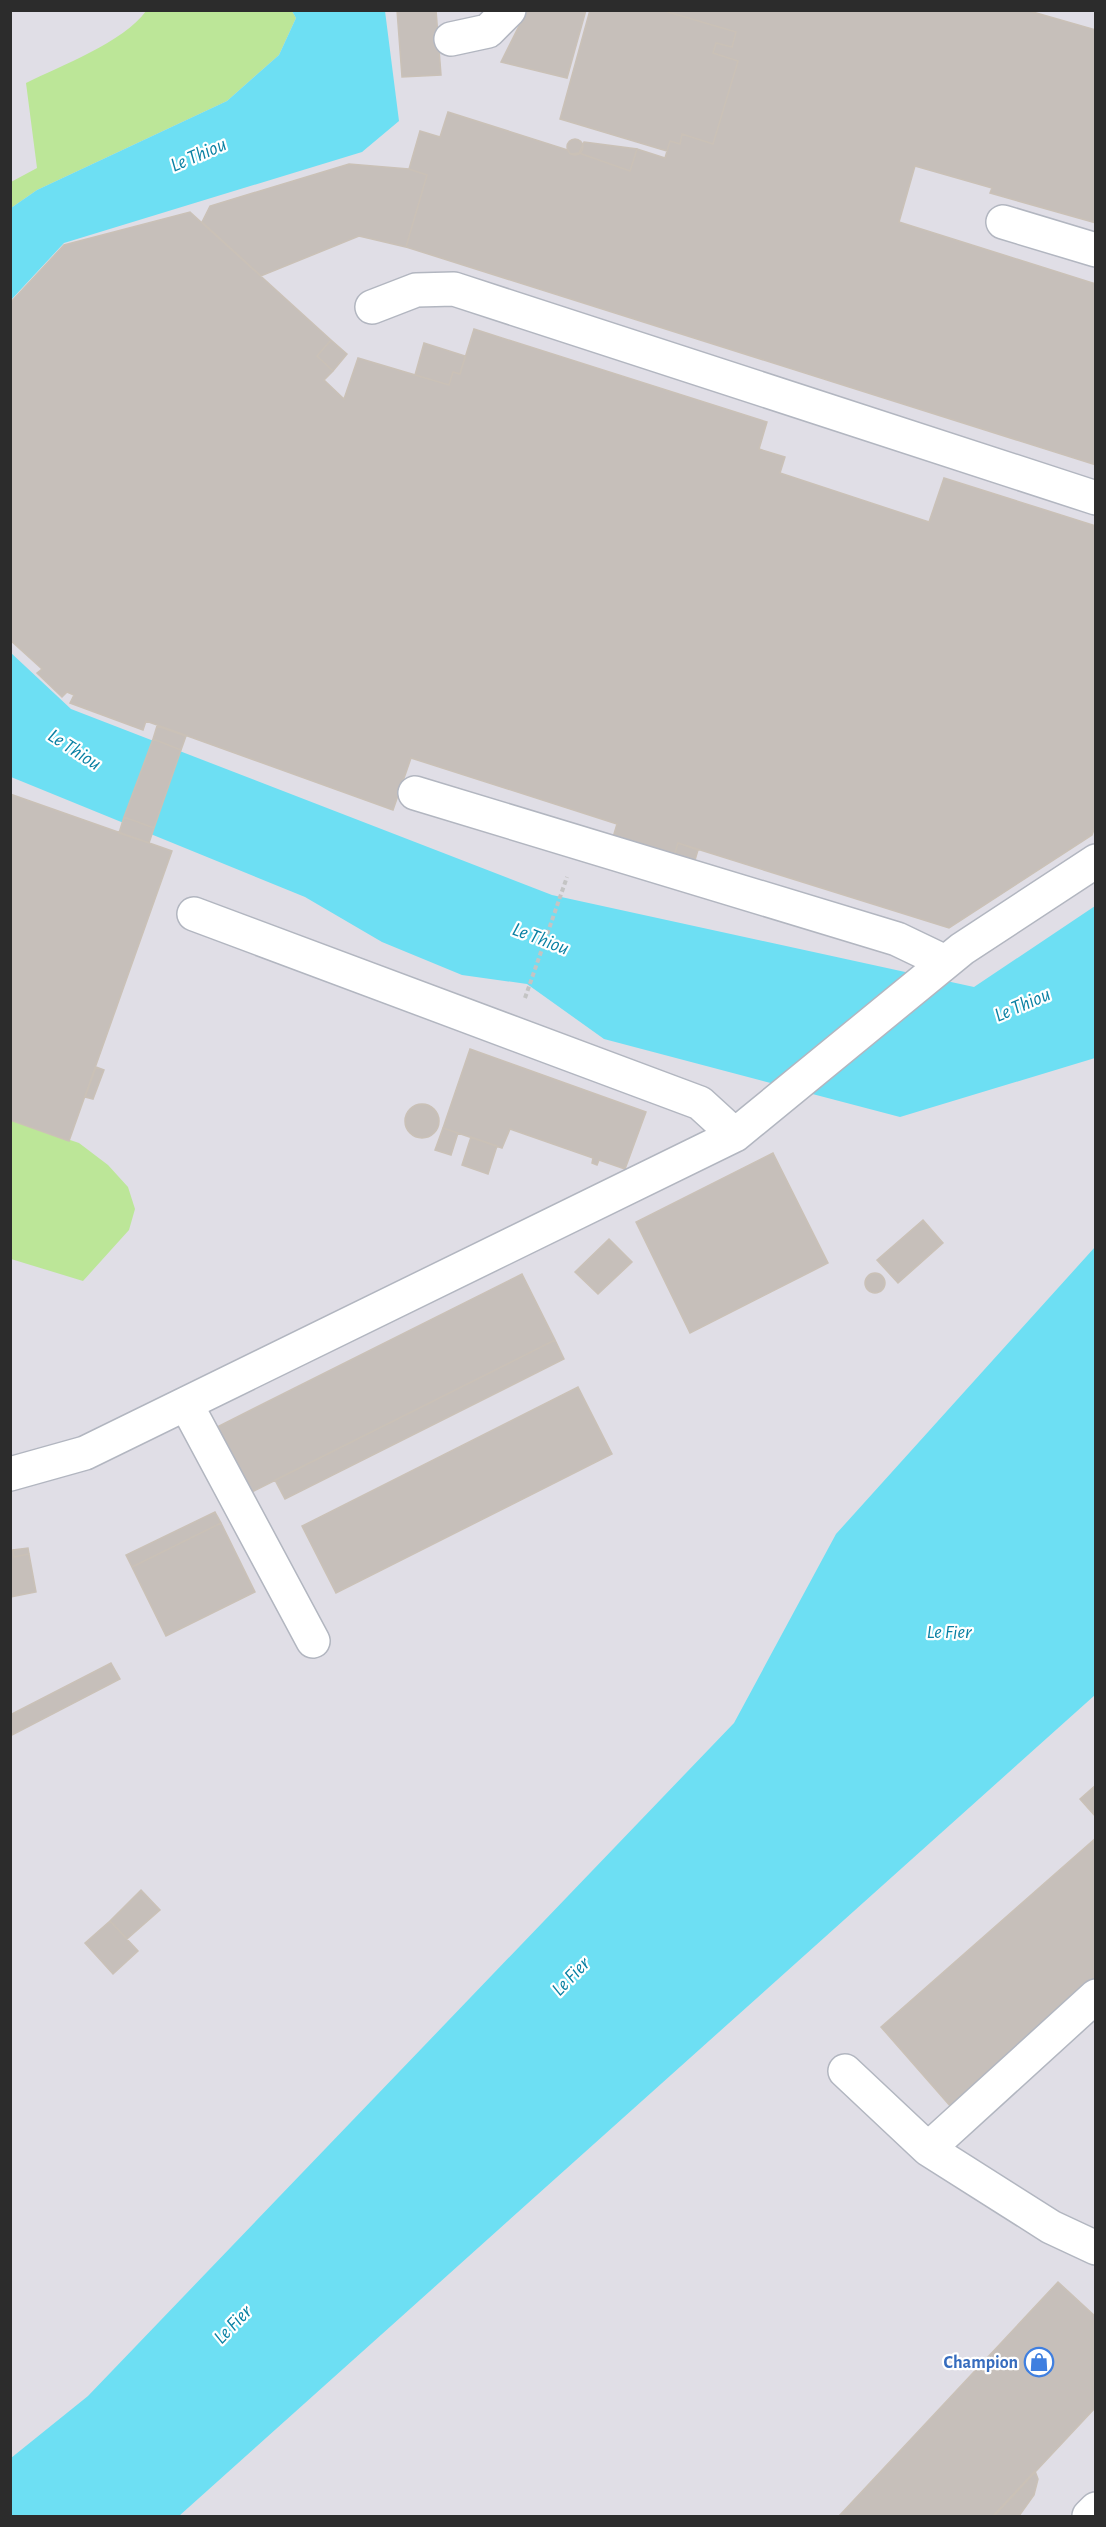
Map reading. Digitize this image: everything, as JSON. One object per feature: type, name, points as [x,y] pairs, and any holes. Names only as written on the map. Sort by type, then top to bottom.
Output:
[{"type":"lane","points":[[451,39],[488,31],[508,10]]},
{"type":"lane","points":[[1003,222],[1095,250]]},
{"type":"lane","points":[[372,307],[416,290],[454,289],[1095,498]]},
{"type":"lane","points":[[415,794],[897,939],[939,967]]},
{"type":"lane","points":[[10,1474],[85,1454],[735,1135],[962,949],[1095,861]]},
{"type":"lane","points":[[195,914],[700,1103],[735,1135]]},
{"type":"lane","points":[[186,1404],[313,1641]]},
{"type":"lane","points":[[928,2149],[1095,1996]]},
{"type":"lane","points":[[845,2071],[928,2149],[1051,2227],[1095,2248]]},
{"type":"lane","points":[[1089,2517],[1095,2509]]},
{"type":"path","points":[[525,996],[568,872]]},
{"type":"shaded area","points":[[11,11],[1095,11],[1095,2516],[11,2516]]},
{"type":"green space","points":[[146,11],[292,11],[296,18],[279,55],[227,101],[37,190],[11,208],[11,182],[37,168],[26,83],[107,43],[123,33]]},
{"type":"green space","points":[[11,1120],[79,1143],[108,1165],[128,1187],[135,1209],[129,1230],[83,1281],[11,1259]]},
{"type":"water","name":"Le Thiou","points":[[292,11],[385,11],[399,121],[362,152],[64,243],[11,300],[11,208],[37,190],[227,101],[279,55],[296,18]]},
{"type":"water","name":"Le Thiou","points":[[10,652],[71,709],[552,895],[974,987],[1095,906],[1095,1058],[900,1117],[604,1039],[527,984],[462,975],[382,942],[305,897],[11,777]]},
{"type":"water","name":"Le Fier","points":[[1095,1247],[1095,1695],[179,2516],[11,2516],[11,2458],[88,2396],[734,1723],[836,1534]]},
{"type":"building","points":[[397,10],[436,10],[441,75],[402,77]]},
{"type":"building","points":[[527,10],[586,10],[567,78],[501,62]]},
{"type":"building","points":[[590,10],[661,10],[736,32],[732,47],[716,43],[713,53],[738,61],[713,144],[682,134],[680,144],[670,141],[667,151],[560,119]]},
{"type":"building","points":[[661,10],[1026,10],[1096,30],[1096,223],[990,193],[992,188],[915,166],[899,222],[1096,284],[1096,465],[406,247],[427,175],[409,169],[420,131],[440,137],[448,112],[568,150],[570,154],[579,153],[630,171],[637,149],[665,158],[670,141],[680,144],[682,134],[713,144],[738,61],[713,53],[716,43],[732,47],[736,32]]},
{"type":"building","points":[[575,139],[581,141],[583,147],[581,153],[575,155],[569,153],[567,147],[569,141]]},
{"type":"building","points":[[584,142],[637,149],[630,171],[579,153]]},
{"type":"building","points":[[349,164],[409,169],[427,175],[406,247],[359,236],[261,276],[202,222],[210,206]]},
{"type":"building","points":[[190,212],[331,340],[317,356],[333,371],[324,380],[344,399],[358,358],[449,385],[453,372],[460,374],[474,329],[767,422],[759,449],[785,457],[780,473],[929,522],[944,478],[1096,526],[1096,824],[1092,835],[949,928],[678,843],[672,863],[611,844],[617,824],[411,758],[393,810],[146,721],[143,730],[70,703],[74,695],[67,692],[62,697],[37,673],[42,669],[10,640],[10,303],[64,245]]},
{"type":"building","points":[[331,340],[347,354],[333,371],[317,356]]},
{"type":"building","points":[[424,343],[465,356],[460,374],[453,372],[449,385],[415,375]]},
{"type":"building","points":[[157,726],[186,736],[181,750],[153,739]]},
{"type":"building","points":[[153,739],[181,750],[154,828],[124,817]]},
{"type":"building","points":[[10,794],[172,851],[69,1141],[10,1120]]},
{"type":"building","points":[[124,817],[154,828],[149,843],[119,833]]},
{"type":"building","points":[[678,843],[698,850],[692,870],[672,863]]},
{"type":"building","points":[[470,1049],[646,1112],[625,1169],[599,1160],[597,1165],[592,1163],[593,1158],[510,1129],[502,1148],[443,1128]]},
{"type":"building","points":[[96,1067],[104,1070],[93,1099],[85,1097]]},
{"type":"building","points":[[422,1104],[434,1109],[439,1121],[434,1133],[422,1138],[410,1133],[405,1121],[410,1109]]},
{"type":"building","points":[[443,1128],[458,1133],[451,1155],[435,1150]]},
{"type":"building","points":[[471,1137],[497,1146],[488,1174],[462,1165]]},
{"type":"building","points":[[773,1153],[828,1263],[690,1333],[636,1222]]},
{"type":"building","points":[[923,1220],[943,1243],[898,1283],[877,1260]]},
{"type":"building","points":[[609,1239],[632,1262],[598,1294],[575,1272]]},
{"type":"building","points":[[875,1273],[882,1276],[885,1283],[882,1290],[875,1293],[868,1290],[865,1283],[868,1276]]},
{"type":"building","points":[[522,1274],[555,1340],[250,1493],[217,1427]]},
{"type":"building","points":[[555,1340],[564,1359],[285,1499],[275,1480]]},
{"type":"building","points":[[578,1387],[612,1454],[336,1593],[302,1526]]},
{"type":"building","points":[[215,1512],[221,1523],[132,1567],[126,1555]]},
{"type":"building","points":[[221,1523],[255,1592],[166,1636],[132,1567]]},
{"type":"building","points":[[28,1548],[29,1554],[14,1557],[13,1550]]},
{"type":"building","points":[[13,1550],[14,1557],[29,1554],[36,1592],[10,1597],[10,1551]]},
{"type":"building","points":[[111,1663],[120,1679],[10,1736],[10,1715]]},
{"type":"building","points":[[1096,1785],[1096,1817],[1080,1799]]},
{"type":"building","points":[[1096,1838],[1096,1981],[951,2107],[881,2027]]},
{"type":"building","points":[[141,1890],[160,1910],[127,1939],[110,1921]]},
{"type":"building","points":[[110,1921],[138,1951],[113,1974],[85,1943]]},
{"type":"building","name":"Champion","points":[[1058,2282],[1096,2317],[1096,2407],[994,2516],[839,2516]]},
{"type":"building","points":[[1035,2471],[1038,2479],[1034,2495],[1019,2516],[993,2516]]},
{"type":"place","name":"Champion","points":[[1039,2362]]}]
